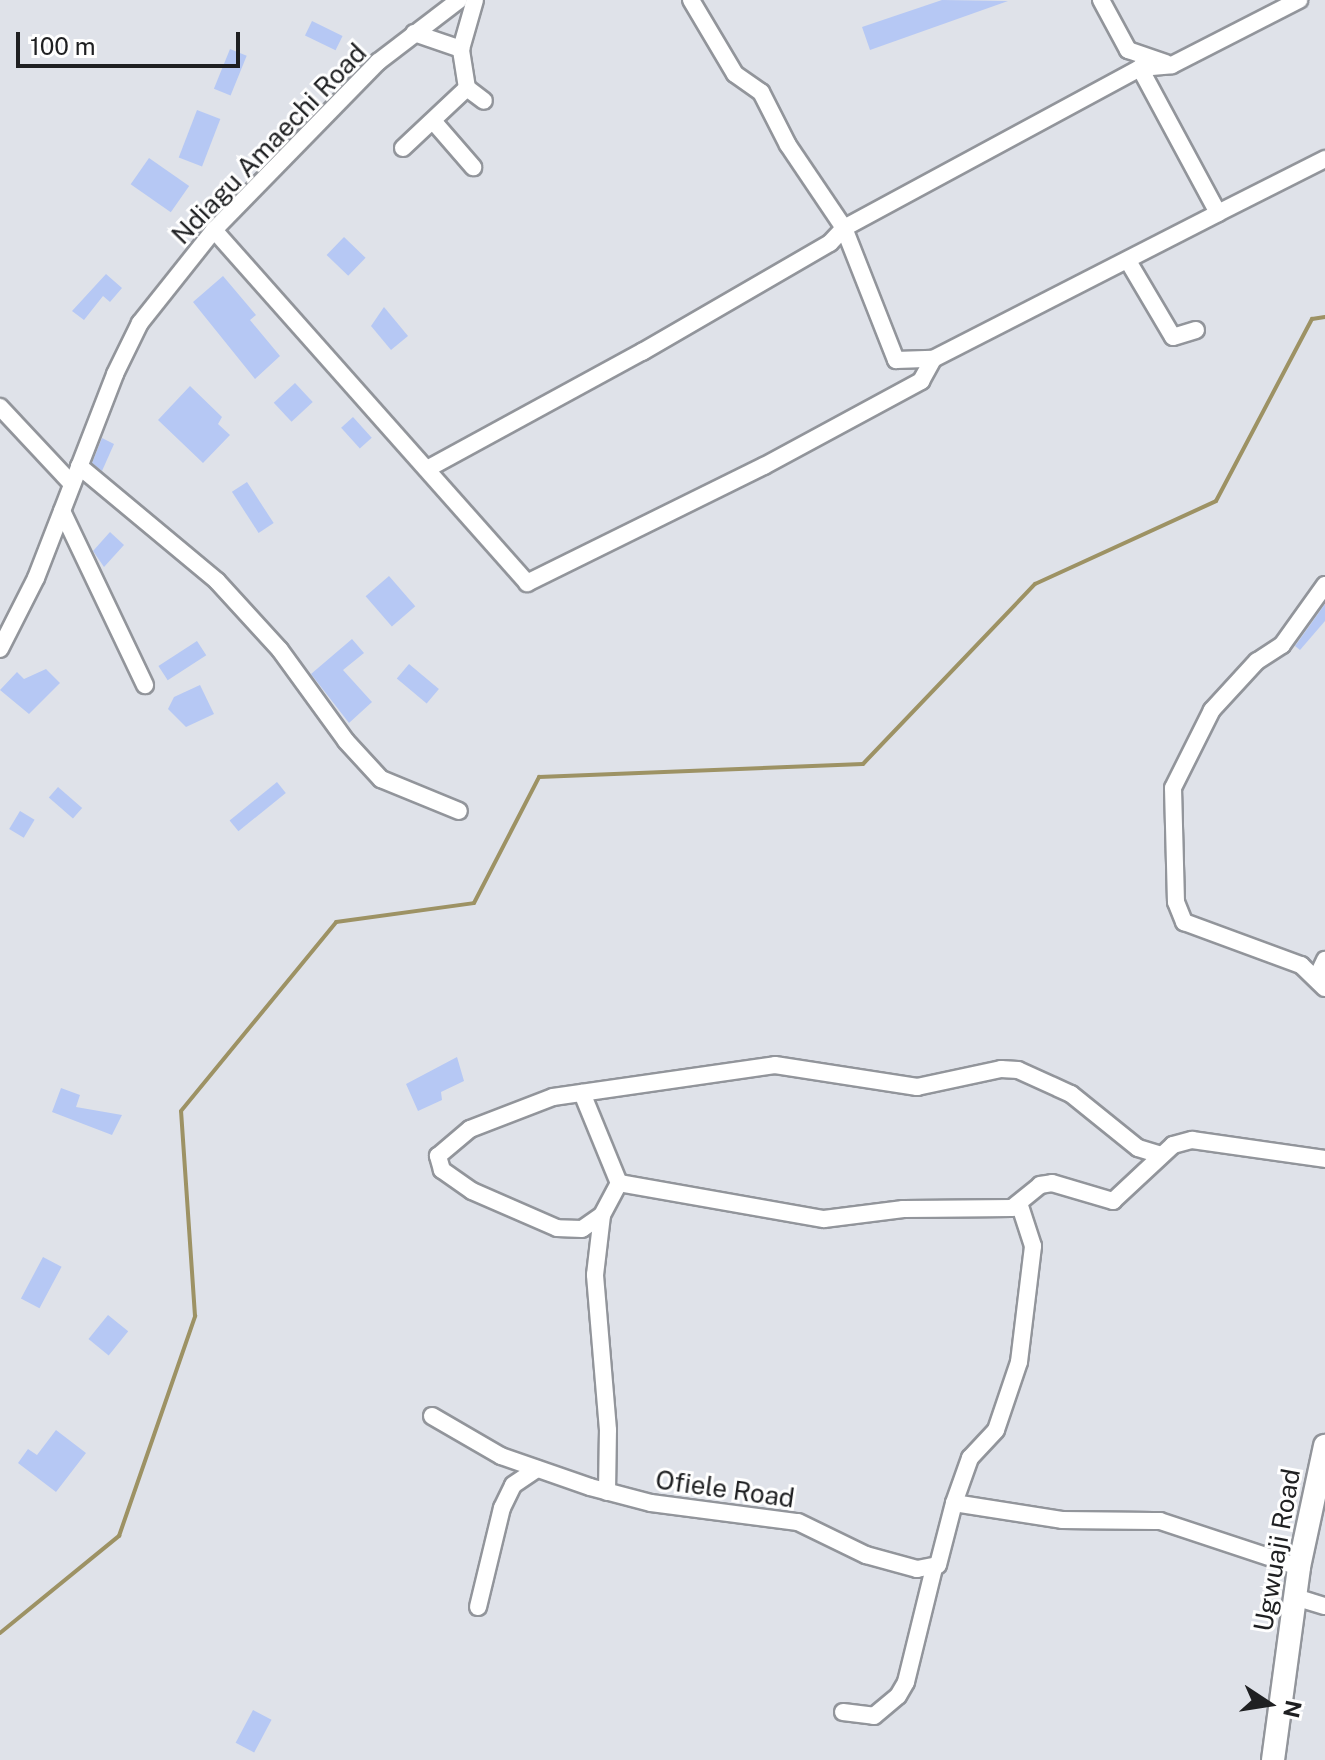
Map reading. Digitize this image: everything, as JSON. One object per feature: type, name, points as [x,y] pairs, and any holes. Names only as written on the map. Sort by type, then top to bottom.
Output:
[{"type":"main road","name":"Ugwuaji Road","points":[[1273,1760],[1299,1567],[1325,1446]]},
{"type":"street","points":[[475,0],[461,49],[467,88],[484,101]]},
{"type":"street","points":[[691,0],[735,74],[761,92],[788,145],[844,228],[896,360],[933,359],[1325,159]]},
{"type":"street","points":[[1101,0],[1128,50],[1172,65]]},
{"type":"street","points":[[429,468],[668,337],[830,243],[844,228],[1140,68],[1172,65],[1299,0]]},
{"type":"street","name":"Ndiagu Amaechi Road","points":[[0,649],[36,578],[79,466],[140,323],[214,230],[378,62],[451,2]]},
{"type":"street","points":[[414,33],[461,49]]},
{"type":"street","points":[[1140,68],[1218,213]]},
{"type":"street","points":[[403,148],[467,88]]},
{"type":"street","points":[[434,122],[473,167]]},
{"type":"street","points":[[214,230],[429,468],[527,583],[558,572],[921,381],[933,359]]},
{"type":"street","points":[[1128,261],[1173,337],[1196,330]]},
{"type":"street","points":[[0,407],[72,484]]},
{"type":"street","points":[[79,466],[217,581],[280,650],[346,741],[381,779],[459,811]]},
{"type":"street","points":[[62,511],[145,685]]},
{"type":"street","points":[[1321,982],[1301,965],[1184,922],[1176,902],[1173,788],[1212,710],[1257,661],[1282,645],[1325,585]]},
{"type":"street","points":[[1321,982],[1325,960]]},
{"type":"street","points":[[602,1215],[582,1229],[557,1228],[472,1191],[436,1160],[470,1129],[532,1103],[775,1065],[917,1087],[1008,1068],[1071,1094],[1138,1148],[1161,1155]]},
{"type":"street","points":[[582,1093],[619,1183]]},
{"type":"street","points":[[619,1183],[812,1218],[1019,1203],[1040,1185],[1052,1183],[1119,1199],[1161,1155],[1192,1140],[1325,1159]]},
{"type":"street","points":[[607,1492],[604,1377],[595,1275],[602,1215],[619,1183]]},
{"type":"street","points":[[843,1712],[874,1716],[898,1696],[934,1568],[970,1458],[996,1430],[1019,1362],[1033,1246],[1019,1203]]},
{"type":"street","name":"Ofiele Road","points":[[432,1416],[501,1456],[607,1492],[798,1522],[866,1555],[934,1568]]},
{"type":"street","points":[[478,1607],[502,1508],[513,1485],[537,1469]]},
{"type":"street","points":[[954,1503],[1062,1520],[1160,1521],[1299,1567]]},
{"type":"street","points":[[1295,1597],[1325,1606]]},
{"type":"building","points":[[942,0],[1008,1],[870,50],[862,27]]},
{"type":"building","points":[[312,21],[343,36],[336,50],[305,35]]},
{"type":"building","points":[[230,49],[247,56],[231,96],[214,89]]},
{"type":"building","points":[[197,110],[220,119],[202,167],[179,158]]},
{"type":"building","points":[[149,158],[189,186],[171,212],[131,184]]},
{"type":"building","points":[[344,237],[366,258],[348,276],[327,255]]},
{"type":"building","points":[[106,274],[122,288],[110,302],[103,296],[84,320],[72,311]]},
{"type":"building","points":[[223,276],[256,315],[250,320],[280,356],[255,379],[193,302]]},
{"type":"building","points":[[384,307],[408,336],[391,350],[371,326]]},
{"type":"building","points":[[295,383],[313,402],[292,422],[274,403]]},
{"type":"building","points":[[190,386],[222,417],[218,424],[230,435],[203,463],[158,420]]},
{"type":"building","points":[[353,417],[372,438],[360,449],[341,428]]},
{"type":"building","points":[[102,438],[114,444],[102,471],[92,463]]},
{"type":"building","points":[[247,482],[274,523],[259,533],[232,492]]},
{"type":"building","points":[[110,532],[124,545],[104,567],[93,551]]},
{"type":"building","points":[[389,576],[415,606],[392,627],[366,596]]},
{"type":"building","points":[[1325,604],[1325,621],[1300,650],[1295,646]]},
{"type":"building","points":[[352,639],[364,653],[343,670],[372,702],[349,723],[311,674]]},
{"type":"building","points":[[197,641],[206,655],[168,680],[158,666]]},
{"type":"building","points":[[409,664],[439,689],[427,704],[397,679]]},
{"type":"building","points":[[46,669],[60,683],[29,714],[0,690],[17,672],[24,679]]},
{"type":"building","points":[[200,685],[214,714],[186,727],[168,709],[174,697]]},
{"type":"building","points":[[277,782],[286,793],[238,831],[230,820]]},
{"type":"building","points":[[58,787],[82,808],[73,819],[49,798]]},
{"type":"building","points":[[20,811],[35,820],[24,838],[9,829]]},
{"type":"building","points":[[457,1057],[464,1081],[441,1092],[442,1100],[418,1111],[406,1084]]},
{"type":"building","points":[[61,1088],[80,1095],[76,1107],[122,1115],[112,1135],[52,1112]]},
{"type":"building","points":[[43,1257],[62,1267],[39,1308],[21,1298]]},
{"type":"building","points":[[108,1315],[128,1331],[109,1355],[88,1339]]},
{"type":"building","points":[[56,1430],[86,1453],[56,1492],[18,1463],[28,1449],[37,1455]]},
{"type":"building","points":[[253,1710],[272,1720],[254,1753],[236,1743]]},
{"type":"waterway","points":[[0,1633],[119,1536],[195,1316],[181,1111],[336,922],[474,903],[539,777],[863,764],[1035,584],[1216,501],[1312,319],[1325,317]]}]
